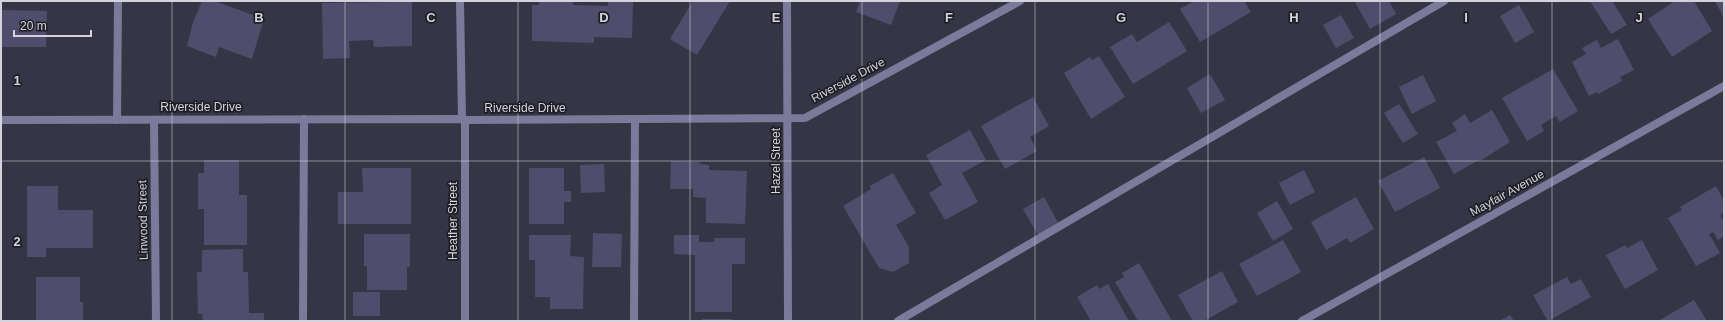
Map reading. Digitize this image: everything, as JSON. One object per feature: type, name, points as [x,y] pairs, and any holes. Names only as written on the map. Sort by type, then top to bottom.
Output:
[{"type":"street","points":[[117,120],[118,1]]},
{"type":"street","name":"Heather Street","points":[[460,1],[465,321]]},
{"type":"street","name":"Hazel Street","points":[[787,1],[788,321]]},
{"type":"street","name":"Riverside Drive","points":[[1,120],[805,118],[1020,1]]},
{"type":"street","points":[[898,321],[1444,1]]},
{"type":"street","name":"Mayfair Avenue","points":[[1302,321],[1724,86]]},
{"type":"street","points":[[303,321],[304,119]]},
{"type":"street","points":[[634,321],[635,119]]},
{"type":"street","name":"Linwood Street","points":[[154,120],[156,321]]},
{"type":"building","points":[[202,1],[214,1],[264,19],[252,59],[219,47],[216,57],[187,46],[193,22]]},
{"type":"building","points":[[539,1],[573,1],[573,5],[608,6],[608,1],[633,1],[632,38],[594,37],[594,43],[532,41],[532,5],[539,5]]},
{"type":"building","points":[[693,1],[730,1],[697,55],[670,39]]},
{"type":"building","points":[[860,1],[900,1],[891,25],[856,12]]},
{"type":"building","points":[[1194,1],[1244,1],[1251,12],[1200,42],[1180,9]]},
{"type":"building","points":[[1389,1],[1396,14],[1370,29],[1355,2]]},
{"type":"building","points":[[1590,1],[1612,1],[1627,25],[1611,34]]},
{"type":"building","points":[[1675,1],[1694,1],[1712,31],[1672,57],[1648,19]]},
{"type":"building","points":[[1715,1],[1724,1],[1724,18]]},
{"type":"building","points":[[412,2],[412,46],[374,47],[373,40],[349,41],[350,58],[323,59],[322,3]]},
{"type":"building","points":[[1519,5],[1534,32],[1515,43],[1500,16]]},
{"type":"building","points":[[1,10],[47,11],[46,47],[1,47]]},
{"type":"building","points":[[1341,15],[1354,38],[1336,48],[1323,25]]},
{"type":"building","points":[[1169,22],[1187,51],[1133,84],[1110,47],[1132,34],[1137,42]]},
{"type":"building","points":[[1618,39],[1634,70],[1620,77],[1622,81],[1598,94],[1597,92],[1589,96],[1572,62],[1586,54],[1582,48],[1597,40],[1601,48]]},
{"type":"building","points":[[1099,56],[1125,97],[1091,119],[1064,73],[1090,57],[1092,60]]},
{"type":"building","points":[[1553,69],[1578,111],[1560,122],[1556,116],[1541,125],[1544,131],[1527,141],[1502,98]]},
{"type":"building","points":[[1210,74],[1225,100],[1201,113],[1187,88]]},
{"type":"building","points":[[1423,75],[1436,101],[1412,114],[1399,87]]},
{"type":"building","points":[[1033,97],[1049,126],[1030,137],[1037,151],[1005,169],[981,126]]},
{"type":"building","points":[[1399,104],[1418,134],[1403,143],[1384,113]]},
{"type":"building","points":[[1492,110],[1510,142],[1480,161],[1479,160],[1454,174],[1436,142],[1457,131],[1452,123],[1465,114],[1470,123]]},
{"type":"building","points":[[970,130],[986,160],[962,173],[978,202],[945,220],[929,193],[942,185],[926,155]]},
{"type":"building","points":[[1424,157],[1440,188],[1395,212],[1378,181]]},
{"type":"building","points":[[204,160],[239,160],[239,195],[247,195],[247,245],[204,245],[204,209],[198,209],[198,173],[204,173]]},
{"type":"building","points":[[671,161],[700,162],[699,164],[709,165],[709,170],[747,171],[745,224],[706,223],[706,198],[693,197],[693,189],[670,189]]},
{"type":"building","points":[[604,164],[605,192],[581,193],[580,165]]},
{"type":"building","points":[[362,168],[411,168],[411,224],[338,224],[338,192],[363,192]]},
{"type":"building","points":[[529,168],[564,168],[564,191],[571,191],[571,202],[564,202],[564,224],[529,224]]},
{"type":"building","points":[[1304,170],[1315,192],[1290,205],[1279,183]]},
{"type":"building","points":[[893,173],[916,213],[896,225],[909,247],[909,263],[893,272],[879,268],[843,206],[871,189],[870,186]]},
{"type":"building","points":[[27,186],[58,186],[58,210],[93,210],[93,248],[46,248],[46,257],[27,257]]},
{"type":"building","points":[[1716,186],[1724,201],[1724,212],[1720,215],[1724,222],[1724,236],[1718,240],[1713,232],[1709,234],[1720,253],[1696,266],[1668,218],[1682,210],[1680,207]]},
{"type":"building","points":[[1044,197],[1060,226],[1039,237],[1023,209]]},
{"type":"building","points":[[1356,197],[1374,229],[1350,243],[1347,238],[1326,250],[1311,222]]},
{"type":"building","points":[[1277,201],[1293,229],[1273,241],[1257,213]]},
{"type":"building","points":[[593,233],[622,234],[621,267],[592,267]]},
{"type":"building","points":[[364,234],[410,234],[410,267],[407,267],[407,290],[367,290],[367,266],[364,266]]},
{"type":"building","points":[[529,235],[571,235],[570,256],[584,257],[583,309],[550,309],[550,297],[535,297],[535,260],[529,260]]},
{"type":"building","points":[[674,235],[699,235],[699,242],[714,242],[714,238],[745,238],[745,264],[732,264],[732,312],[695,312],[695,255],[674,254]]},
{"type":"building","points":[[1283,240],[1301,272],[1257,296],[1239,264]]},
{"type":"building","points":[[1642,240],[1658,270],[1625,289],[1606,255],[1625,245],[1627,248]]},
{"type":"building","points":[[243,249],[243,272],[248,272],[249,313],[264,313],[264,321],[203,321],[202,314],[198,314],[197,272],[202,272],[202,250]]},
{"type":"building","points":[[1139,263],[1172,321],[1138,321],[1115,282],[1124,277],[1122,273]]},
{"type":"building","points":[[1222,271],[1238,302],[1204,321],[1193,321],[1178,295]]},
{"type":"building","points":[[36,277],[80,277],[80,302],[83,302],[83,321],[36,321]]},
{"type":"building","points":[[1567,277],[1571,284],[1581,279],[1591,297],[1548,321],[1533,295]]},
{"type":"building","points":[[1108,284],[1129,321],[1091,321],[1077,297],[1097,285],[1099,289]]},
{"type":"building","points":[[353,292],[380,292],[380,316],[353,316]]},
{"type":"building","points":[[1694,300],[1707,321],[1658,321]]},
{"type":"building","points":[[1510,315],[1514,321],[1499,321]]},
{"type":"building","points":[[702,319],[732,319],[732,321],[702,321]]}]
